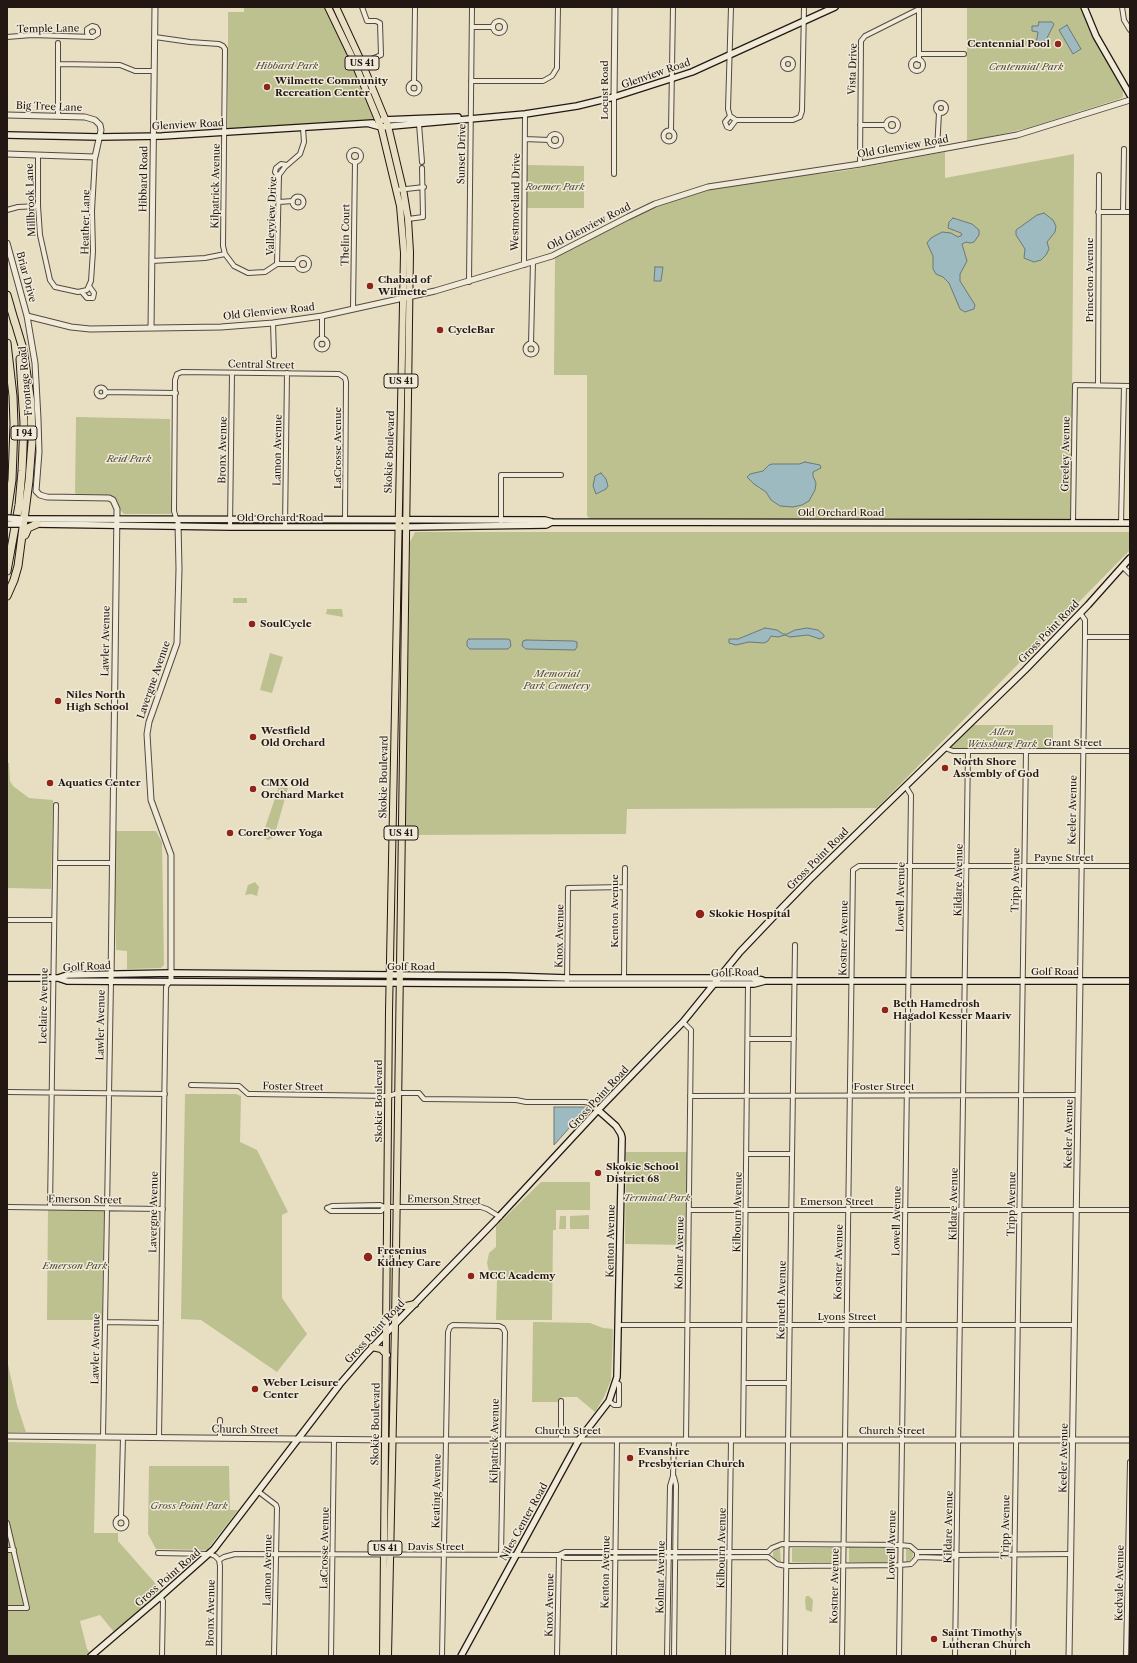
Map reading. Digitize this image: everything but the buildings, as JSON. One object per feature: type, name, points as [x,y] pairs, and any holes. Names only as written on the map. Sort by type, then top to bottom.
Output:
[{"type":"highway","name":"I 94","points":[[7,295],[14,319],[22,376],[24,446],[19,505],[7,571]]},
{"type":"highway","points":[[14,319],[23,349],[31,403],[32,442],[18,566]]},
{"type":"highway","name":"I 94","points":[[7,343],[13,396],[14,424],[12,480],[7,514]]},
{"type":"highway","points":[[7,596],[14,580],[26,531],[28,528],[37,524]]},
{"type":"main road","name":"Skokie Boulevard","points":[[328,7],[359,64],[387,123],[400,189],[406,298],[407,519],[396,1298],[389,1440],[383,1656]]},
{"type":"main road","name":"Skokie Boulevard","points":[[336,7],[359,64],[380,124],[400,189],[408,219],[410,252],[406,298],[398,519],[386,1208],[389,1440]]},
{"type":"main road","name":"Glenview Road","points":[[387,123],[419,124],[525,114],[577,106],[614,97],[672,79],[730,55],[835,7]]},
{"type":"main road","points":[[1084,7],[1096,36],[1130,95]]},
{"type":"main road","name":"Glenview Road","points":[[7,135],[99,137],[154,136],[380,124],[461,117],[470,118]]},
{"type":"main road","name":"Old Orchard Road","points":[[7,518],[37,524],[230,527],[406,527],[545,520],[552,522],[1130,523]]},
{"type":"main road","name":"Old Orchard Road","points":[[7,524],[22,521],[117,518],[407,519],[501,523]]},
{"type":"main road","name":"Gross Point Road","points":[[91,1656],[210,1554],[259,1492],[340,1384],[372,1347],[500,1217],[598,1110],[683,1022],[742,950],[805,884],[946,748],[1080,613],[1130,558]]},
{"type":"main road","name":"Golf Road","points":[[7,978],[55,978],[68,981],[171,973],[400,976],[748,984],[765,981],[1130,981]]},
{"type":"main road","name":"Golf Road","points":[[111,978],[390,983],[567,981],[624,978],[752,978],[765,981]]},
{"type":"main road","name":"Kenton Avenue","points":[[598,1110],[616,1126],[622,1138],[618,1368],[609,1401]]},
{"type":"main road","points":[[396,1298],[402,1306],[415,1304]]},
{"type":"main road","points":[[372,1347],[381,1349],[387,1355]]},
{"type":"main road","name":"Niles Center Road","points":[[461,1656],[579,1440],[609,1401]]},
{"type":"main road","name":"Skokie Boulevard","points":[[387,1554],[388,1656]]},
{"type":"street","name":"Hibbard Road","points":[[151,328],[155,7]]},
{"type":"street","points":[[359,64],[381,55],[380,23],[376,21],[367,21],[362,7]]},
{"type":"street","points":[[414,83],[415,7]]},
{"type":"street","name":"Sunset Drive","points":[[468,282],[472,7]]},
{"type":"street","points":[[471,80],[543,81],[552,76],[557,68],[558,7]]},
{"type":"street","name":"Locust Road","points":[[614,174],[615,7]]},
{"type":"street","points":[[671,130],[673,7]]},
{"type":"street","points":[[731,7],[728,102],[730,116],[725,122],[727,127],[730,128],[736,120]]},
{"type":"street","points":[[730,116],[736,120],[793,120],[801,115],[804,7]]},
{"type":"street","points":[[1122,7],[1124,20],[1130,30]]},
{"type":"street","points":[[919,60],[920,8]]},
{"type":"street","name":"Vista Drive","points":[[860,164],[861,44],[863,38],[920,8]]},
{"type":"street","points":[[472,27],[493,27]]},
{"type":"street","name":"Temple Lane","points":[[7,37],[32,35],[89,36]]},
{"type":"street","name":"Kilpatrick Avenue","points":[[155,37],[190,42],[220,44],[226,51],[223,246],[225,254]]},
{"type":"street","points":[[58,43],[58,116]]},
{"type":"street","points":[[919,54],[964,54]]},
{"type":"street","points":[[58,64],[120,65],[132,70],[154,71]]},
{"type":"street","points":[[793,64],[802,64]]},
{"type":"street","name":"Old Glenview Road","points":[[27,316],[76,328],[151,328],[221,327],[273,323],[322,316],[353,308],[406,298],[468,282],[563,252],[655,204],[689,192],[727,184],[860,164],[1016,135],[1130,100]]},
{"type":"street","points":[[937,150],[939,113]]},
{"type":"street","name":"Westmoreland Drive","points":[[524,265],[525,114]]},
{"type":"street","name":"Big Tree Lane","points":[[7,115],[85,117],[95,120],[100,125],[101,130],[99,137]]},
{"type":"street","points":[[419,124],[422,162]]},
{"type":"street","points":[[860,125],[886,125]]},
{"type":"street","name":"Valleyview Drive","points":[[277,264],[279,178],[281,172],[302,150],[304,142],[303,128]]},
{"type":"street","points":[[7,154],[95,157],[99,137]]},
{"type":"street","name":"Westmoreland Drive","points":[[525,140],[549,140]]},
{"type":"street","points":[[1124,149],[1124,212]]},
{"type":"street","name":"Millbrook Lane","points":[[38,155],[38,206],[41,246],[51,283],[58,288],[82,292],[87,298],[93,298]]},
{"type":"street","name":"Heather Lane","points":[[93,298],[94,293],[88,288],[93,264],[92,217],[95,157]]},
{"type":"street","name":"Thelin Court","points":[[353,308],[355,162]]},
{"type":"street","points":[[408,219],[423,217],[424,187],[422,168]]},
{"type":"street","name":"Princeton Avenue","points":[[1098,385],[1099,175]]},
{"type":"street","points":[[400,189],[424,187]]},
{"type":"street","points":[[279,202],[293,202]]},
{"type":"street","points":[[7,210],[18,207],[38,206]]},
{"type":"street","points":[[1098,212],[1130,212]]},
{"type":"street","name":"Briar Drive","points":[[7,243],[27,316]]},
{"type":"street","points":[[152,261],[205,258],[225,254],[234,266],[248,272],[265,272],[277,264],[297,264]]},
{"type":"street","points":[[531,343],[533,262]]},
{"type":"street","points":[[82,292],[88,288]]},
{"type":"street","name":"Frontage Road","points":[[27,316],[37,389],[39,452],[36,491],[40,495],[47,497],[110,498],[116,504],[117,518]]},
{"type":"street","points":[[322,316],[322,339]]},
{"type":"street","points":[[273,323],[272,348],[274,356]]},
{"type":"street","name":"Central Street","points":[[177,374],[182,372],[232,372],[339,374],[345,378]]},
{"type":"street","name":"Bronx Avenue","points":[[230,527],[232,372]]},
{"type":"street","name":"Lamon Avenue","points":[[285,527],[287,373]]},
{"type":"street","name":"Lavergne Avenue","points":[[171,980],[171,855],[152,800],[147,734],[149,722],[177,643],[179,526],[174,511],[177,374]]},
{"type":"street","name":"LaCrosse Avenue","points":[[345,378],[345,519]]},
{"type":"street","name":"Greeley Avenue","points":[[1073,522],[1075,385],[1098,385]]},
{"type":"street","points":[[1098,385],[1130,386]]},
{"type":"street","points":[[1121,523],[1124,386]]},
{"type":"street","points":[[105,392],[176,394]]},
{"type":"street","points":[[501,523],[501,475],[561,475]]},
{"type":"street","name":"Lawler Avenue","points":[[103,1437],[106,1322],[106,1208],[111,978],[117,518]]},
{"type":"street","points":[[1123,567],[1130,574]]},
{"type":"street","name":"Keeler Avenue","points":[[1069,1656],[1085,637],[1085,620],[1080,613]]},
{"type":"street","points":[[1085,637],[1130,637]]},
{"type":"street","name":"Grant Street","points":[[946,748],[953,751],[1130,751]]},
{"type":"street","name":"Kildare Avenue","points":[[955,1656],[966,981],[968,751]]},
{"type":"street","name":"Tripp Avenue","points":[[1013,1656],[1026,751]]},
{"type":"street","name":"Lowell Avenue","points":[[899,1656],[911,795],[906,787]]},
{"type":"street","name":"Leclaire Avenue","points":[[50,1207],[51,1092],[55,978],[54,920],[56,805]]},
{"type":"street","points":[[55,863],[112,863]]},
{"type":"street","name":"Payne Street","points":[[855,868],[859,866],[1130,866]]},
{"type":"street","name":"Kenton Avenue","points":[[624,978],[625,868]]},
{"type":"street","name":"Kostner Avenue","points":[[842,1656],[853,872],[855,868]]},
{"type":"street","name":"Knox Avenue","points":[[567,981],[568,888],[624,887]]},
{"type":"street","points":[[7,920],[54,920]]},
{"type":"street","name":"Kenneth Avenue","points":[[785,1656],[795,945]]},
{"type":"street","points":[[160,980],[166,988],[171,980]]},
{"type":"street","name":"Kilbourn Avenue","points":[[743,1440],[748,984]]},
{"type":"street","name":"Lavergne Avenue","points":[[159,1438],[166,988]]},
{"type":"street","name":"Kolmar Avenue","points":[[683,1022],[691,1030],[686,1440]]},
{"type":"street","points":[[748,1039],[794,1039]]},
{"type":"street","name":"Foster Street","points":[[191,1085],[239,1086],[250,1094],[389,1096],[398,1093],[419,1093],[424,1099],[585,1102],[589,1103],[598,1110]]},
{"type":"street","points":[[7,1092],[164,1094]]},
{"type":"street","name":"Foster Street","points":[[690,1096],[1078,1095]]},
{"type":"street","points":[[746,1154],[792,1154]]},
{"type":"street","name":"Emerson Street","points":[[386,1208],[381,1211],[331,1211],[327,1208],[332,1206],[380,1206],[386,1208],[481,1208],[487,1209],[500,1217]]},
{"type":"street","name":"Emerson Street","points":[[7,1207],[163,1209]]},
{"type":"street","name":"Emerson Street","points":[[689,1210],[1130,1210]]},
{"type":"street","points":[[106,1322],[161,1323]]},
{"type":"street","name":"Kilpatrick Avenue","points":[[450,1327],[455,1325],[499,1326],[503,1328],[505,1332],[501,1555]]},
{"type":"street","name":"Lyons Street","points":[[619,1325],[1075,1325]]},
{"type":"street","name":"Keating Avenue","points":[[442,1656],[448,1332],[450,1327]]},
{"type":"street","name":"Kenton Avenue","points":[[609,1401],[614,1405],[619,1405],[619,1384],[615,1382]]},
{"type":"street","points":[[744,1383],[789,1383]]},
{"type":"street","points":[[561,1401],[561,1440]]},
{"type":"street","points":[[220,1420],[220,1438]]},
{"type":"street","name":"Church Street","points":[[7,1436],[334,1440],[1130,1440]]},
{"type":"street","points":[[121,1517],[123,1437]]},
{"type":"street","name":"LaCrosse Avenue","points":[[331,1656],[334,1440]]},
{"type":"street","name":"Kenton Avenue","points":[[614,1656],[617,1440]]},
{"type":"street","name":"Kolmar Avenue","points":[[667,1656],[670,1486],[673,1476],[674,1440]]},
{"type":"street","name":"Kilbourn Avenue","points":[[728,1656],[731,1440]]},
{"type":"street","name":"Kedvale Avenue","points":[[1126,1656],[1130,1462]]},
{"type":"street","name":"Kolmar Avenue","points":[[673,1476],[676,1485],[674,1656]]},
{"type":"street","name":"Lamon Avenue","points":[[259,1492],[276,1505],[277,1508],[274,1656]]},
{"type":"street","points":[[7,1523],[27,1608],[7,1608]]},
{"type":"street","name":"Davis Street","points":[[559,1555],[565,1558],[730,1557],[768,1555],[777,1546],[786,1544],[900,1544],[910,1546],[917,1552],[950,1552],[957,1555],[1071,1554]]},
{"type":"street","points":[[7,1550],[14,1550]]},
{"type":"street","name":"Davis Street","points":[[219,1560],[235,1554],[559,1555],[565,1552],[730,1552],[768,1555],[777,1564],[786,1566],[900,1565],[911,1564],[916,1558],[951,1558],[957,1555]]},
{"type":"street","points":[[916,1558],[917,1552]]},
{"type":"street","points":[[158,1553],[210,1554],[219,1560]]},
{"type":"street","name":"Bronx Avenue","points":[[210,1554],[220,1571]]},
{"type":"street","name":"Knox Avenue","points":[[557,1656],[559,1555]]},
{"type":"street","name":"Bronx Avenue","points":[[219,1560],[219,1656]]},
{"type":"street","points":[[160,1598],[163,1601],[162,1656]]},
{"type":"green space","name":"Hibbard Park","points":[[244,7],[325,7],[358,75],[374,116],[373,118],[371,120],[228,129],[228,12],[244,12]]},
{"type":"green space","name":"Centennial Park","points":[[967,7],[1082,7],[1088,24],[1123,90],[1123,97],[1028,128],[967,142]]},
{"type":"green space","points":[[945,152],[945,178],[1074,154],[1071,519],[590,519],[587,516],[587,375],[554,375],[555,257],[649,210],[691,194],[736,184],[843,171]]},
{"type":"green space","name":"Roemer Park","points":[[527,165],[584,166],[584,208],[526,208]]},
{"type":"green space","name":"Reid Park","points":[[76,417],[170,419],[171,514],[124,514],[114,497],[106,495],[79,495],[75,493]]},
{"type":"green space","name":"Memorial Park Cemetery","points":[[415,532],[1130,532],[1130,550],[877,808],[627,809],[626,834],[405,835],[410,542]]},
{"type":"green space","points":[[233,598],[247,598],[247,603],[233,603]]},
{"type":"green space","points":[[327,609],[342,609],[343,617],[326,614]]},
{"type":"green space","points":[[270,653],[283,657],[272,693],[260,690]]},
{"type":"green space","name":"Allen Weissburg Park","points":[[972,725],[1053,725],[1053,749],[952,749],[952,745]]},
{"type":"green space","points":[[7,763],[9,763],[10,781],[13,786],[29,798],[53,800],[51,889],[7,888]]},
{"type":"green space","points":[[279,786],[288,788],[274,837],[268,840],[263,834]]},
{"type":"green space","points":[[114,831],[156,831],[162,842],[164,965],[161,968],[127,969],[127,951],[116,950]]},
{"type":"green space","points":[[255,882],[259,887],[257,896],[251,894],[245,895],[248,885]]},
{"type":"green space","points":[[185,1094],[236,1094],[241,1096],[240,1142],[257,1150],[288,1212],[282,1215],[282,1298],[307,1334],[277,1372],[201,1320],[181,1319]]},
{"type":"green space","name":"Terminal Park","points":[[626,1152],[689,1152],[687,1245],[625,1244]]},
{"type":"green space","points":[[541,1182],[590,1182],[590,1210],[556,1210],[556,1230],[553,1230],[552,1320],[496,1320],[497,1279],[489,1272],[487,1263],[489,1253],[496,1247],[496,1226]]},
{"type":"green space","name":"Emerson Park","points":[[48,1209],[104,1210],[102,1320],[47,1320]]},
{"type":"green space","points":[[589,1215],[589,1229],[570,1229],[570,1216]]},
{"type":"green space","points":[[560,1216],[566,1216],[566,1229],[559,1229]]},
{"type":"green space","points":[[533,1322],[590,1323],[603,1328],[613,1329],[611,1380],[604,1397],[595,1412],[577,1397],[562,1397],[558,1402],[532,1402]]},
{"type":"green space","points":[[7,1360],[17,1405],[26,1432],[7,1432]]},
{"type":"green space","points":[[7,1442],[96,1444],[94,1533],[118,1533],[118,1541],[162,1591],[114,1632],[100,1615],[80,1621],[89,1652],[86,1656],[7,1656]]},
{"type":"green space","name":"Gross Point Park","points":[[149,1466],[229,1466],[230,1510],[238,1510],[207,1550],[156,1549],[148,1534]]},
{"type":"green space","points":[[777,1548],[780,1548],[781,1562],[775,1560],[773,1556],[773,1552]]},
{"type":"green space","points":[[792,1548],[837,1548],[837,1562],[792,1562]]},
{"type":"green space","points":[[849,1548],[895,1548],[895,1562],[849,1562]]},
{"type":"green space","points":[[906,1548],[913,1552],[913,1555],[911,1560],[906,1562]]},
{"type":"green space","points":[[806,1596],[809,1596],[813,1600],[812,1612],[806,1610]]},
{"type":"water","points":[[1039,22],[1052,22],[1054,24],[1046,40],[1036,44],[1038,32],[1032,31],[1032,26],[1038,26]]},
{"type":"water","points":[[1067,25],[1081,49],[1073,54],[1059,30]]},
{"type":"water","points":[[1044,213],[1053,220],[1056,226],[1055,232],[1047,242],[1049,249],[1046,255],[1041,260],[1034,262],[1024,258],[1025,249],[1016,235],[1016,230],[1037,215]]},
{"type":"water","points":[[953,218],[972,224],[979,230],[979,235],[974,242],[966,242],[962,244],[967,261],[960,274],[960,281],[975,305],[974,309],[965,312],[960,309],[949,283],[943,277],[936,274],[933,269],[933,256],[927,243],[931,238],[942,232],[951,233],[958,237],[962,235],[961,233],[948,228],[949,222]]},
{"type":"water","points":[[655,267],[663,267],[661,281],[654,281]]},
{"type":"water","points":[[805,462],[820,465],[821,468],[813,472],[816,483],[815,490],[809,501],[802,505],[793,507],[780,506],[771,500],[766,492],[747,477],[750,474],[763,471],[772,464],[799,464]]},
{"type":"water","points":[[601,473],[606,479],[608,486],[606,489],[596,494],[593,486],[595,476]]},
{"type":"water","points":[[765,628],[777,630],[783,634],[787,634],[795,630],[807,628],[818,630],[824,635],[824,637],[820,639],[808,635],[790,637],[785,635],[778,637],[771,636],[768,641],[764,643],[749,642],[736,645],[729,643],[729,639],[738,639]]},
{"type":"water","points":[[469,639],[508,639],[510,640],[511,646],[508,649],[470,649],[467,646],[467,641]]},
{"type":"water","points":[[523,641],[574,641],[577,642],[577,647],[575,650],[526,649],[522,646]]},
{"type":"water","points":[[554,1107],[588,1107],[554,1145]]},
{"type":"place","name":"Centennial Pool","points":[[1058,44]]},
{"type":"place","name":"Wilmette Community Recreation Center","points":[[267,87]]},
{"type":"place","name":"Chabad of Wilmette","points":[[370,286]]},
{"type":"place","name":"CycleBar","points":[[440,330]]},
{"type":"place","name":"SoulCycle","points":[[252,624]]},
{"type":"place","name":"Niles North High School","points":[[58,701]]},
{"type":"place","name":"Westfield Old Orchard","points":[[253,737]]},
{"type":"place","name":"North Shore Assembly of God","points":[[945,768]]},
{"type":"place","name":"Aquatics Center","points":[[50,783]]},
{"type":"place","name":"CMX Old Orchard Market","points":[[253,789]]},
{"type":"place","name":"CorePower Yoga","points":[[230,833]]},
{"type":"place","name":"Skokie Hospital","points":[[700,914]]},
{"type":"place","name":"Beth Hamedrosh Hagadol Kesser Maariv","points":[[885,1010]]},
{"type":"place","name":"Skokie School District 68","points":[[598,1173]]},
{"type":"place","name":"Fresenius Kidney Care","points":[[368,1257]]},
{"type":"place","name":"MCC Academy","points":[[471,1276]]},
{"type":"place","name":"Weber Leisure Center","points":[[255,1389]]},
{"type":"place","name":"Evanshire Presbyterian Church","points":[[630,1458]]},
{"type":"place","name":"Saint Timothy's Lutheran Church","points":[[934,1639]]}]
